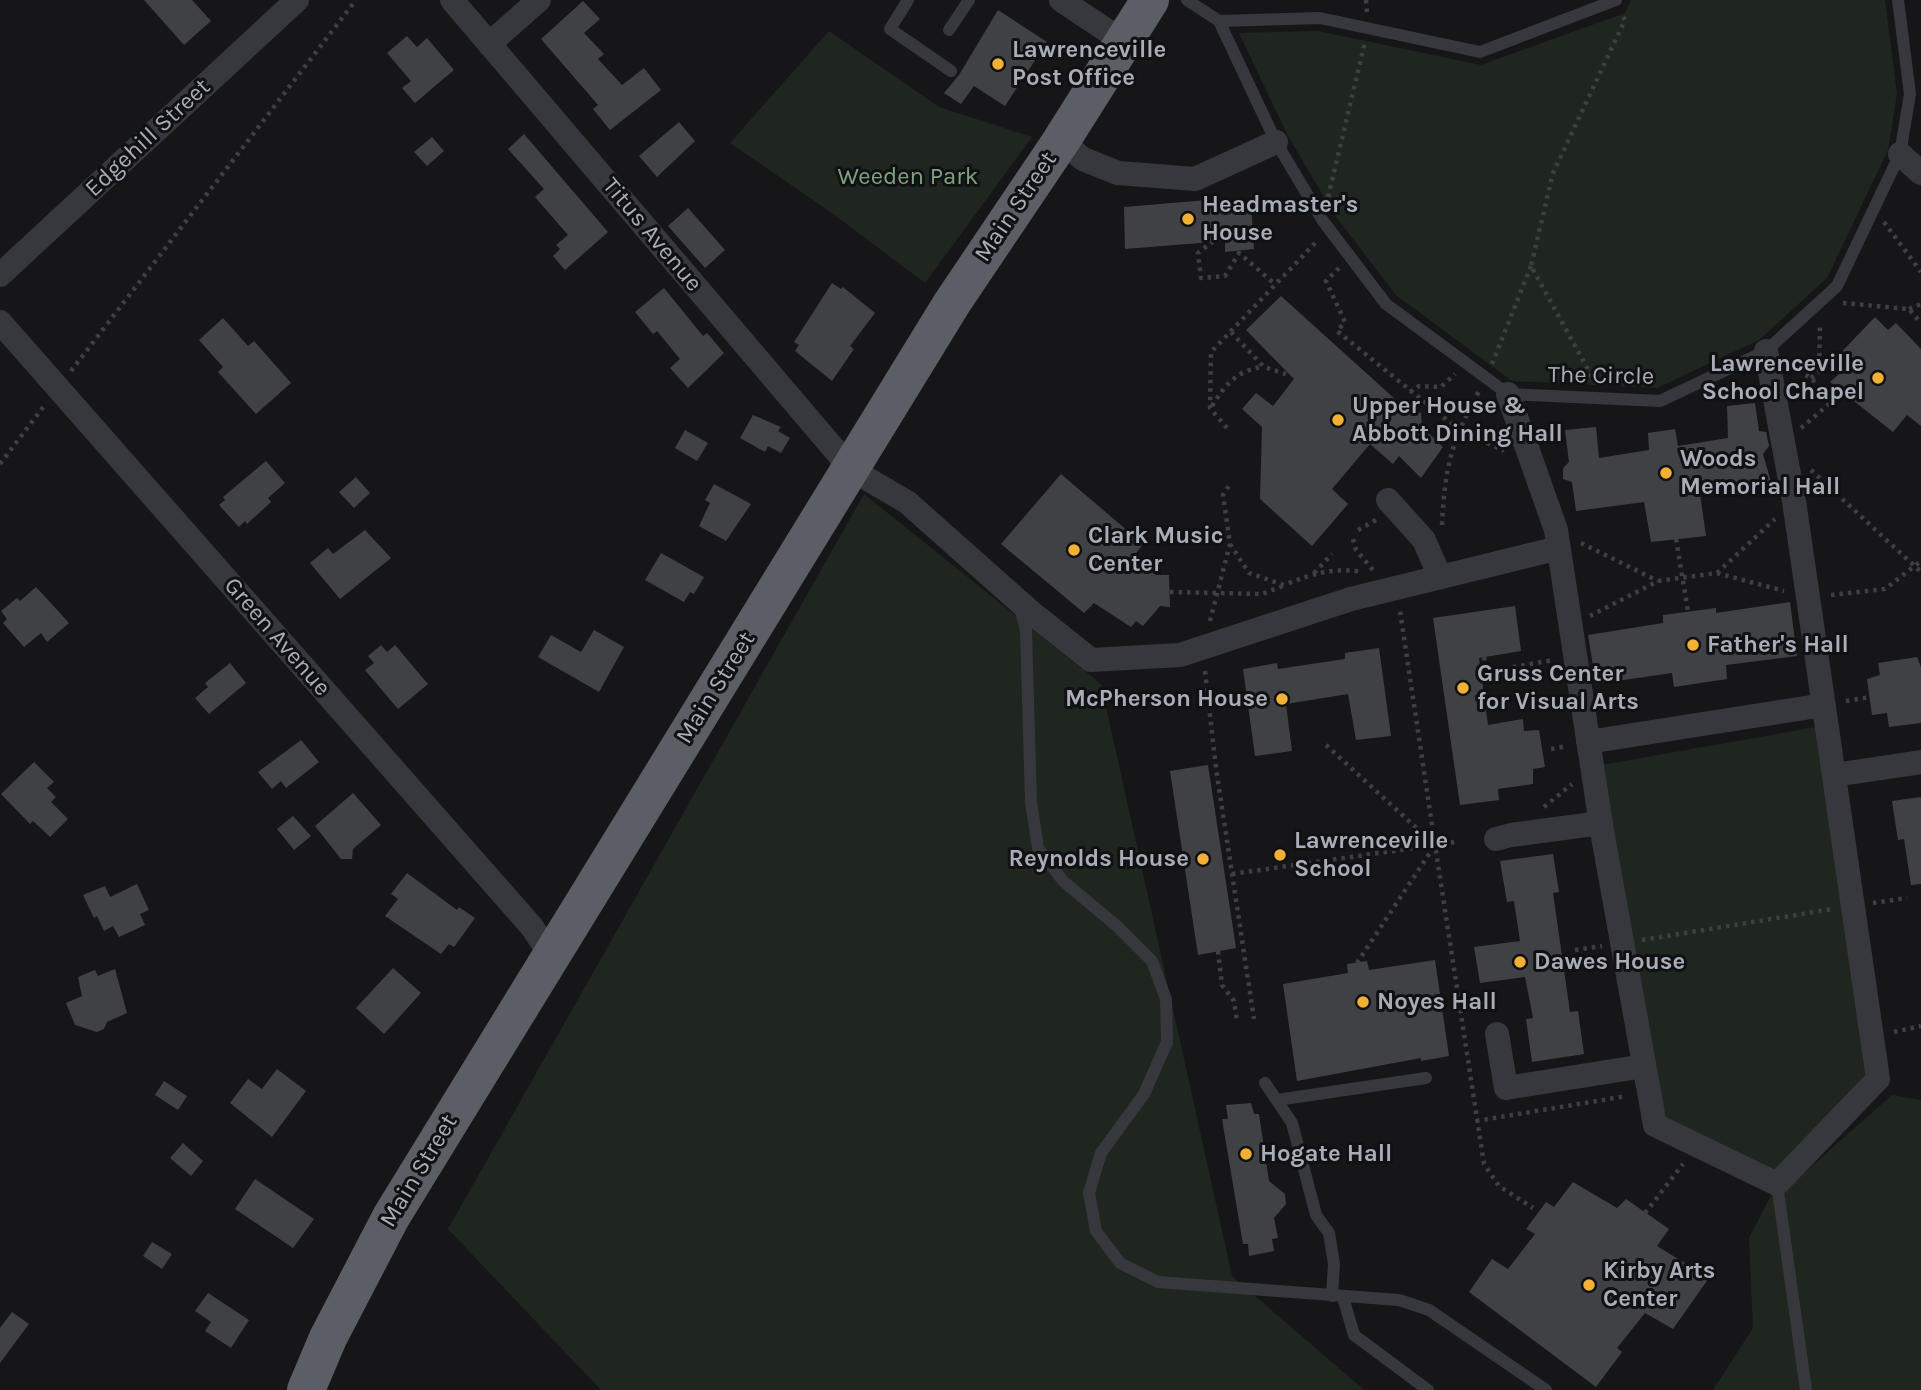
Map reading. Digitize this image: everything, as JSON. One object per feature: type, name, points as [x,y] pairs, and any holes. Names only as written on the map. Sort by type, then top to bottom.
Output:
[{"type":"highway","name":"Main Street","points":[[306,1390],[328,1338],[391,1217],[852,470],[952,303],[1061,141],[1150,0]]},
{"type":"street","name":"Edgehill Street","points":[[0,275],[297,0]]},
{"type":"street","name":"Titus Avenue","points":[[452,0],[852,470],[907,502],[1091,660],[1180,654],[1384,591],[1440,577],[1557,539]]},
{"type":"street","points":[[489,44],[539,0]]},
{"type":"street","points":[[1060,0],[1124,42]]},
{"type":"street","points":[[1061,141],[1083,159],[1118,173],[1195,179],[1276,142]]},
{"type":"street","points":[[1900,154],[1921,173]]},
{"type":"street","name":"Green Avenue","points":[[0,322],[533,927],[551,956]]},
{"type":"street","points":[[1508,394],[1557,539],[1601,823],[1655,1125],[1777,1184],[1878,1079],[1794,501],[1766,351]]},
{"type":"street","points":[[1388,500],[1424,540],[1440,577]]},
{"type":"street","points":[[1588,742],[1824,705]]},
{"type":"street","points":[[1834,775],[1921,762]]},
{"type":"street","points":[[1504,837],[1601,823]]},
{"type":"street","points":[[1497,1034],[1506,1088],[1644,1066]]},
{"type":"lane","points":[[908,0],[890,29],[951,71]]},
{"type":"lane","points":[[949,30],[969,0]]},
{"type":"lane","points":[[1187,0],[1219,21],[1320,18],[1480,52],[1616,1]]},
{"type":"lane","name":"The Circle","points":[[1219,21],[1276,142],[1323,221],[1386,304],[1508,394],[1660,401],[1766,351],[1838,286],[1900,154],[1910,94],[1898,0]]},
{"type":"lane","points":[[1011,592],[1021,610],[1026,630],[1031,802],[1038,848],[1063,881],[1118,927],[1152,961],[1166,999],[1167,1042],[1144,1094],[1101,1153],[1089,1193],[1096,1231],[1120,1263],[1158,1282],[1399,1300],[1429,1310],[1546,1390]]},
{"type":"lane","points":[[1276,1100],[1426,1077]]},
{"type":"lane","points":[[1265,1083],[1292,1123],[1316,1215],[1329,1233],[1337,1297],[1354,1335],[1428,1390]]},
{"type":"lane","points":[[1777,1184],[1806,1390]]},
{"type":"path","points":[[0,464],[356,0]]},
{"type":"path","points":[[1227,428],[1210,408],[1211,352],[1318,242],[1368,28],[1366,0]]},
{"type":"path","points":[[1430,553],[1441,541],[1445,472],[1458,429],[1485,379],[1531,266],[1553,173],[1625,20],[1616,1]]},
{"type":"path","points":[[1874,209],[1921,272]]},
{"type":"path","points":[[1220,236],[1198,253],[1201,278],[1225,276],[1239,253],[1276,285]]},
{"type":"path","points":[[1350,257],[1325,281],[1345,322],[1337,331],[1458,429],[1509,453],[1528,452]]},
{"type":"path","points":[[1531,266],[1605,400]]},
{"type":"path","points":[[1811,378],[1819,372],[1821,301],[1909,309],[1921,304]]},
{"type":"path","points":[[1909,309],[1921,323]]},
{"type":"path","points":[[1231,332],[1264,367]]},
{"type":"path","points":[[1766,351],[1811,378],[1833,400]]},
{"type":"path","points":[[1410,392],[1419,386],[1441,387],[1466,364]]},
{"type":"path","points":[[1210,408],[1222,390],[1243,370],[1264,367],[1286,374]]},
{"type":"path","points":[[1843,391],[1784,443],[1921,572]]},
{"type":"path","points":[[1230,484],[1223,495],[1230,544],[1202,647],[1254,1019]]},
{"type":"path","points":[[1717,573],[1794,501]]},
{"type":"path","points":[[1170,592],[1262,594],[1313,573],[1339,568],[1376,574],[1356,550],[1353,539]]},
{"type":"path","points":[[1557,539],[1658,581]]},
{"type":"path","points":[[1676,539],[1688,611]]},
{"type":"path","points":[[1230,544],[1249,573],[1284,585]]},
{"type":"path","points":[[1313,573],[1332,554]]},
{"type":"path","points":[[1570,626],[1658,581],[1717,573],[1808,597],[1885,589],[1921,561]]},
{"type":"path","points":[[1384,591],[1399,607],[1484,1164],[1499,1186],[1534,1208]]},
{"type":"path","points":[[1484,657],[1486,672],[1575,657]]},
{"type":"path","points":[[1326,745],[1436,845]]},
{"type":"path","points":[[1504,837],[1592,766]]},
{"type":"path","points":[[1232,874],[1456,842]]},
{"type":"path","points":[[1357,963],[1436,845]]},
{"type":"path","points":[[1575,950],[1907,898]]},
{"type":"path","points":[[1218,951],[1222,985],[1234,1001],[1237,1021]]},
{"type":"path","points":[[1476,1121],[1649,1093]]},
{"type":"path","points":[[1645,1213],[1698,1146]]},
{"type":"green space","points":[[1631,0],[1885,0],[1897,94],[1888,150],[1827,278],[1759,340],[1657,388],[1512,381],[1396,295],[1334,214],[1288,136],[1239,33],[1318,31],[1481,65],[1625,13]]},
{"type":"green space","name":"Weeden Park","points":[[829,31],[939,107],[1032,137],[925,283],[832,213],[730,143]]},
{"type":"green space","points":[[864,494],[1101,684],[1232,1276],[1364,1390],[601,1390],[448,1229]]},
{"type":"green space","points":[[1816,727],[1868,1076],[1775,1172],[1664,1118],[1602,765]]},
{"type":"green space","points":[[1892,1095],[1921,1100],[1921,1390],[1713,1390],[1753,1328],[1749,1238],[1777,1184],[1806,1171]]},
{"type":"building","points":[[144,0],[192,0],[211,21],[184,45]]},
{"type":"building","points":[[583,1],[600,19],[584,33],[604,54],[598,59],[622,85],[644,68],[661,90],[610,130],[593,109],[598,105],[541,39]]},
{"type":"building","name":"Lawrenceville Post Office","points":[[998,10],[1047,42],[1005,106],[974,86],[961,104],[944,93],[959,75]]},
{"type":"building","points":[[407,36],[417,47],[427,38],[454,70],[415,103],[402,88],[411,81],[387,53]]},
{"type":"building","points":[[679,122],[695,141],[657,177],[639,156]]},
{"type":"building","points":[[524,134],[608,232],[565,270],[553,256],[560,249],[556,245],[568,235],[535,197],[544,189],[508,149]]},
{"type":"building","points":[[432,137],[444,151],[427,166],[414,152]]},
{"type":"building","name":"Headmaster's House","points":[[1208,200],[1208,207],[1251,204],[1254,249],[1225,252],[1225,241],[1125,249],[1124,207]]},
{"type":"building","points":[[688,208],[725,250],[705,268],[668,226]]},
{"type":"building","points":[[832,283],[841,289],[843,287],[875,313],[850,346],[854,349],[832,381],[795,351],[799,345],[794,342]]},
{"type":"building","points":[[664,288],[703,336],[707,333],[724,353],[688,388],[670,368],[680,359],[657,331],[653,334],[635,312]]},
{"type":"building","name":"Upper House & Abbott Dining Hall","points":[[1281,296],[1406,409],[1421,413],[1422,427],[1443,447],[1421,478],[1399,456],[1393,464],[1370,444],[1332,489],[1348,504],[1312,546],[1260,499],[1262,427],[1242,409],[1256,393],[1273,406],[1294,379],[1246,330]]},
{"type":"building","name":"Lawrenceville School Chapel","points":[[1875,317],[1888,330],[1896,323],[1921,349],[1921,426],[1907,415],[1893,432],[1830,382],[1839,374],[1830,364]]},
{"type":"building","points":[[223,318],[248,346],[254,341],[291,383],[256,414],[218,372],[223,367],[199,340]]},
{"type":"building","name":"Woods Memorial Hall","points":[[1755,403],[1759,431],[1766,432],[1769,446],[1763,454],[1771,482],[1700,494],[1706,536],[1651,542],[1644,502],[1576,511],[1572,482],[1563,479],[1563,468],[1569,462],[1565,430],[1596,427],[1599,458],[1649,450],[1648,433],[1675,429],[1678,446],[1728,438],[1727,406]]},
{"type":"building","points":[[753,415],[781,427],[778,431],[790,438],[781,453],[768,446],[765,452],[740,438]]},
{"type":"building","points":[[685,430],[708,443],[697,461],[675,448]]},
{"type":"building","points":[[266,461],[285,483],[268,498],[271,502],[247,524],[245,521],[239,527],[219,505],[225,500],[223,497]]},
{"type":"building","name":"Clark Music Center","points":[[1061,474],[1143,544],[1134,556],[1156,575],[1169,575],[1170,607],[1160,606],[1143,626],[1136,621],[1131,627],[1094,603],[1084,613],[1001,544]]},
{"type":"building","points":[[356,477],[370,493],[354,508],[339,492]]},
{"type":"building","points":[[714,484],[751,504],[726,541],[699,526],[710,503],[705,500]]},
{"type":"building","points":[[365,530],[391,558],[340,599],[310,563],[328,548],[333,554]]},
{"type":"building","points":[[661,553],[704,577],[694,594],[690,592],[684,602],[645,580]]},
{"type":"building","points":[[36,587],[69,623],[47,642],[41,633],[24,647],[3,623],[7,619],[1,611],[17,598],[20,601]]},
{"type":"building","name":"Father's Hall","points":[[1790,602],[1797,656],[1726,665],[1727,679],[1674,687],[1672,673],[1596,684],[1588,635],[1663,623],[1663,615],[1716,608],[1716,613]]},
{"type":"building","name":"Gruss Center for Visual Arts","points":[[1515,606],[1521,651],[1479,658],[1488,725],[1523,719],[1524,731],[1539,730],[1545,767],[1533,769],[1533,784],[1498,789],[1499,800],[1460,805],[1433,618]]},
{"type":"building","points":[[594,630],[624,647],[599,692],[538,657],[551,635],[581,652]]},
{"type":"building","points":[[381,645],[387,652],[395,645],[428,684],[398,709],[365,670],[374,663],[368,656]]},
{"type":"building","name":"McPherson House","points":[[1379,648],[1391,736],[1356,740],[1348,694],[1286,704],[1292,751],[1255,756],[1243,669],[1277,663],[1278,669],[1345,659],[1345,653]]},
{"type":"building","points":[[1917,657],[1921,667],[1921,723],[1889,727],[1887,713],[1872,715],[1867,679],[1880,675],[1878,663]]},
{"type":"building","points":[[230,663],[246,683],[209,714],[195,698],[208,687],[205,683]]},
{"type":"building","points":[[301,740],[319,762],[286,788],[281,781],[272,789],[258,772]]},
{"type":"building","points":[[34,762],[54,782],[47,788],[56,797],[51,802],[68,819],[50,837],[33,821],[30,824],[1,794]]},
{"type":"building","name":"Reynolds House","points":[[1208,765],[1236,948],[1198,955],[1170,771]]},
{"type":"building","points":[[353,793],[381,825],[353,849],[352,859],[341,859],[315,826]]},
{"type":"building","points":[[1921,797],[1921,884],[1911,885],[1904,839],[1898,840],[1892,801]]},
{"type":"building","points":[[293,816],[311,836],[294,850],[277,829]]},
{"type":"building","name":"Dawes House","points":[[1553,854],[1559,892],[1553,893],[1570,1012],[1578,1011],[1584,1054],[1532,1062],[1526,1019],[1533,1018],[1525,977],[1480,983],[1474,947],[1520,941],[1514,901],[1507,902],[1500,861]]},
{"type":"building","points":[[407,873],[457,910],[459,907],[475,918],[454,947],[449,944],[441,954],[385,916],[398,899],[391,894]]},
{"type":"building","points":[[137,884],[149,910],[140,914],[145,925],[119,937],[113,926],[104,931],[83,895],[105,886],[110,897]]},
{"type":"building","name":"Noyes Hall","points":[[1435,960],[1449,1056],[1421,1061],[1421,1058],[1297,1081],[1283,984],[1348,973],[1347,964],[1367,961],[1369,970]]},
{"type":"building","points":[[393,968],[421,993],[384,1034],[356,1008]]},
{"type":"building","points":[[115,969],[127,1013],[107,1022],[104,1029],[97,1032],[75,1025],[66,1003],[82,996],[78,977],[95,970],[98,976]]},
{"type":"building","points":[[277,1069],[306,1091],[272,1137],[230,1103],[248,1079],[262,1089]]},
{"type":"building","points":[[164,1081],[187,1096],[178,1110],[155,1095]]},
{"type":"building","name":"Hogate Hall","points":[[1251,1103],[1254,1114],[1259,1114],[1269,1181],[1285,1194],[1286,1204],[1274,1218],[1278,1238],[1272,1239],[1274,1251],[1249,1256],[1248,1244],[1243,1244],[1222,1119],[1228,1119],[1226,1105]]},
{"type":"building","points":[[183,1143],[203,1161],[191,1176],[170,1158]]},
{"type":"building","points":[[255,1179],[314,1219],[293,1248],[235,1209]]},
{"type":"building","name":"Kirby Arts Center","points":[[1573,1182],[1617,1208],[1626,1199],[1669,1229],[1657,1246],[1709,1278],[1673,1329],[1645,1313],[1617,1348],[1622,1352],[1596,1387],[1469,1292],[1492,1259],[1508,1269],[1535,1234],[1526,1229],[1546,1202],[1554,1207]]},
{"type":"building","points":[[152,1242],[172,1254],[162,1269],[143,1256]]},
{"type":"building","points":[[208,1293],[249,1320],[231,1348],[205,1331],[211,1322],[195,1311]]},
{"type":"building","points":[[12,1312],[29,1324],[0,1363],[0,1328]]},
{"type":"place","name":"Lawrenceville Post Office","points":[[998,64]]},
{"type":"place","name":"Headmaster's House","points":[[1188,219]]},
{"type":"place","name":"Lawrenceville School Chapel","points":[[1878,378]]},
{"type":"place","name":"Upper House & Abbott Dining Hall","points":[[1338,420]]},
{"type":"place","name":"Woods Memorial Hall","points":[[1666,473]]},
{"type":"place","name":"Clark Music Center","points":[[1074,550]]},
{"type":"place","name":"Father's Hall","points":[[1693,645]]},
{"type":"place","name":"Gruss Center for Visual Arts","points":[[1463,688]]},
{"type":"place","name":"McPherson House","points":[[1282,699]]},
{"type":"place","name":"Lawrenceville School","points":[[1280,855]]},
{"type":"place","name":"Reynolds House","points":[[1203,859]]},
{"type":"place","name":"Dawes House","points":[[1520,962]]},
{"type":"place","name":"Noyes Hall","points":[[1363,1002]]},
{"type":"place","name":"Hogate Hall","points":[[1246,1154]]},
{"type":"place","name":"Kirby Arts Center","points":[[1589,1285]]}]
